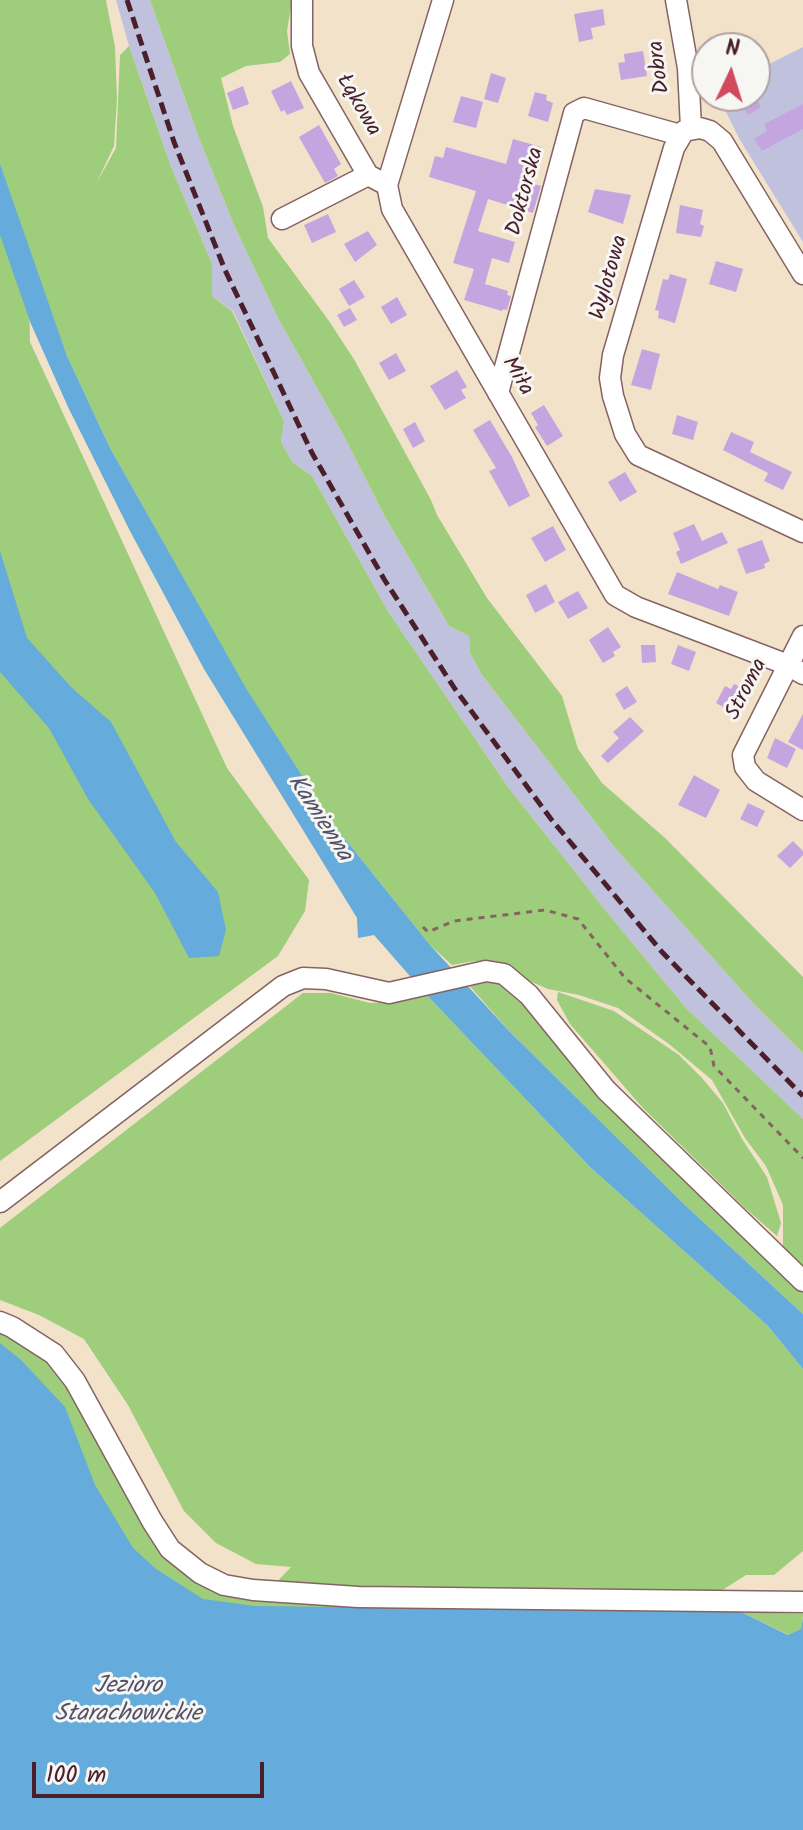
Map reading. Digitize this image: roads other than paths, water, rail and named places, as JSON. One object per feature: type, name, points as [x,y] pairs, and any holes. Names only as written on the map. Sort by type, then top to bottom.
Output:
[{"type":"street","name":"Łąkowa","points":[[302,0],[302,46],[309,73],[368,175]]},
{"type":"street","points":[[282,219],[368,175],[387,185],[443,0]]},
{"type":"street","name":"Dobra","points":[[676,0],[688,68],[686,132]]},
{"type":"street","name":"Doktorska","points":[[498,393],[574,113],[584,108],[686,132]]},
{"type":"street","points":[[686,132],[710,131],[725,145],[803,274]]},
{"type":"street","name":"Wylotowa","points":[[686,132],[674,148],[613,355],[610,378],[617,411],[630,446],[638,455],[803,532]]},
{"type":"street","name":"Miła","points":[[387,185],[392,209],[615,595],[636,607],[796,669]]},
{"type":"street","name":"Stroma","points":[[803,636],[796,669],[744,750],[745,767],[756,781],[803,810]]},
{"type":"street","points":[[0,1202],[283,986],[303,978],[326,979],[389,993],[486,971],[504,974],[529,995],[606,1090],[803,1281]]},
{"type":"street","points":[[0,1322],[54,1354],[75,1381],[170,1549],[200,1573],[224,1585],[358,1597],[803,1602]]},
{"type":"water","name":"Kamienna","points":[[0,164],[67,356],[110,448],[247,690],[333,824],[430,945],[509,1031],[686,1206],[803,1314],[803,1369],[768,1326],[590,1167],[374,935],[358,938],[357,918],[204,669],[68,407],[31,324],[0,235]]},
{"type":"water","points":[[0,551],[27,638],[72,688],[111,722],[176,842],[218,892],[226,930],[219,956],[189,958],[155,893],[88,799],[49,728],[0,672]]},
{"type":"water","name":"Jezioro Starachowickie","points":[[0,1343],[21,1360],[65,1407],[95,1485],[133,1548],[156,1569],[203,1599],[254,1606],[741,1612],[788,1635],[801,1629],[803,1618],[803,1830],[0,1830]]},
{"type":"railway","points":[[127,0],[174,142],[225,270],[312,453],[384,579],[455,689],[551,819],[662,952],[803,1096]]}]
